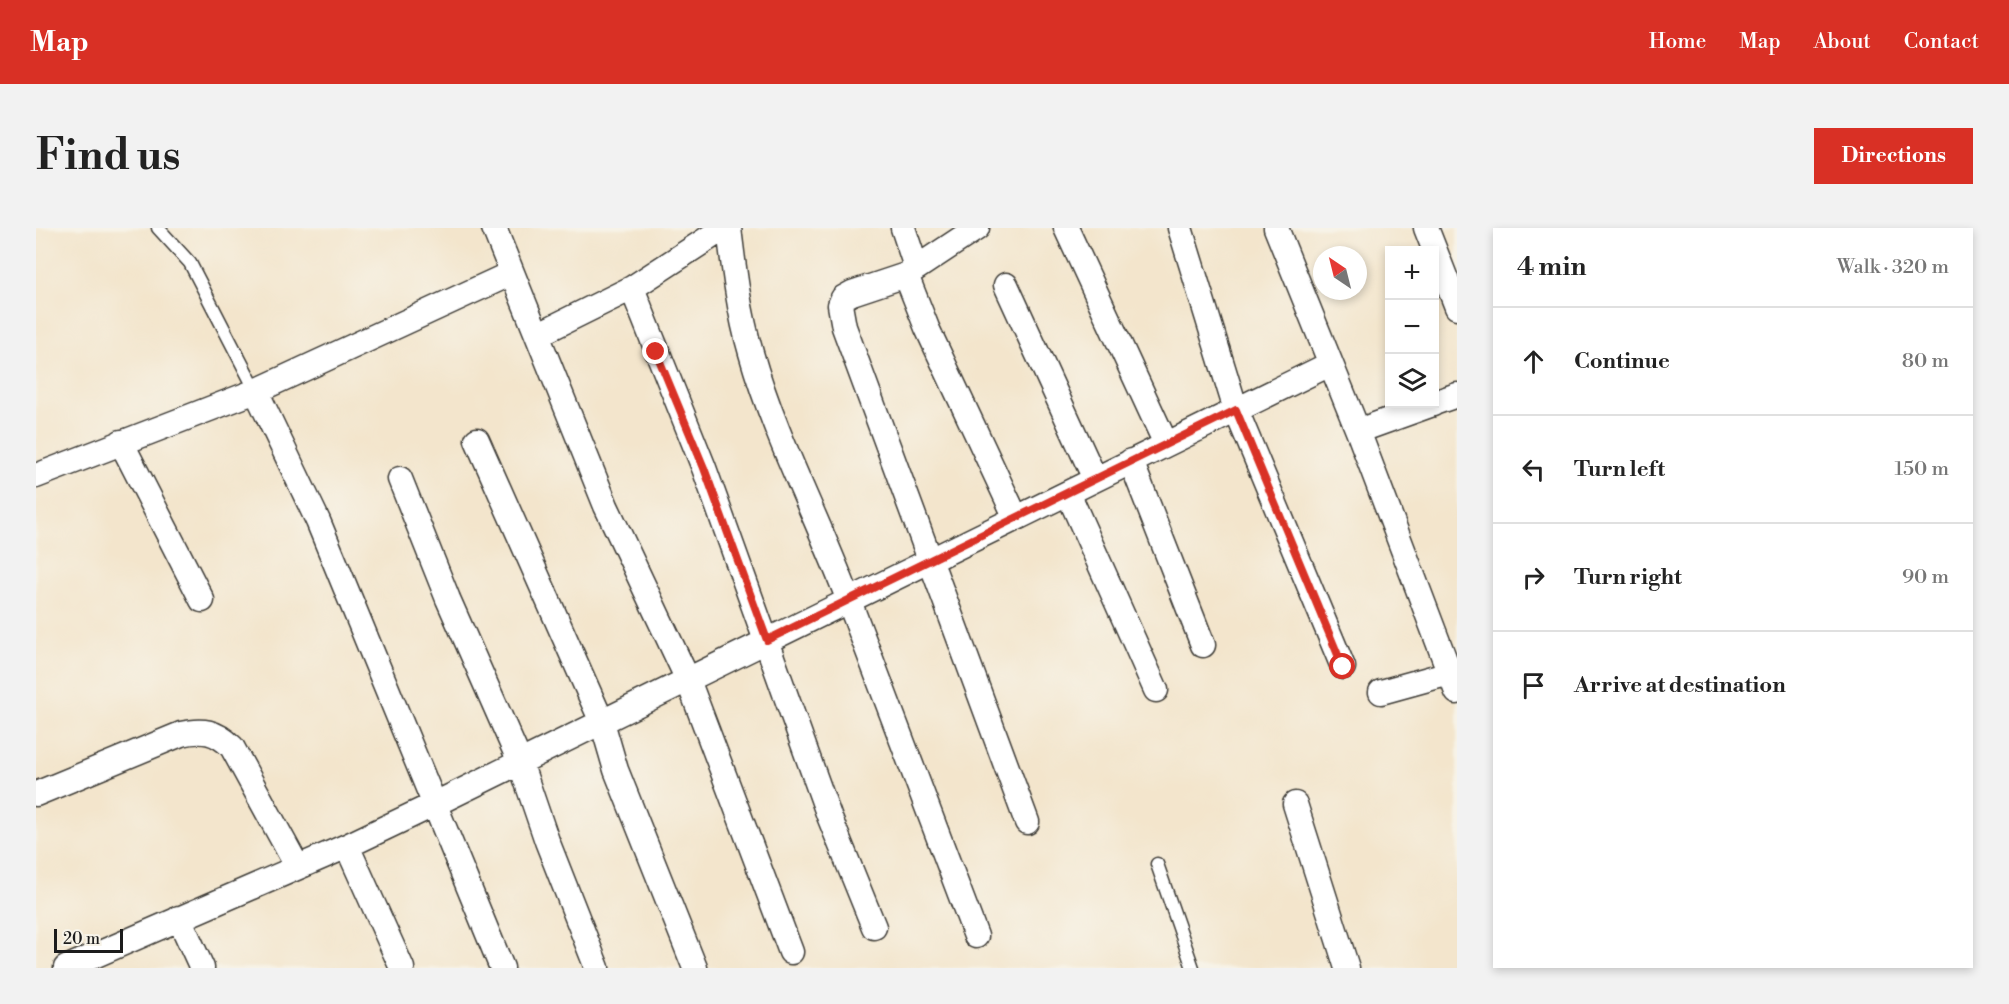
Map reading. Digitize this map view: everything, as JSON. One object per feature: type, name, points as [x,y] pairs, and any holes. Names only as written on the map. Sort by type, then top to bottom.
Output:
[{"type":"street","points":[[537,335],[632,288],[724,228]]},
{"type":"street","points":[[729,228],[737,292],[751,353],[777,427],[849,600],[882,695],[976,936]]},
{"type":"street","points":[[903,228],[911,271],[927,328],[1016,518]]},
{"type":"street","points":[[977,228],[911,271],[843,298],[841,313],[867,392],[1027,822]]},
{"type":"street","points":[[1066,228],[1166,444]]},
{"type":"street","points":[[1180,228],[1236,410],[1343,667]]},
{"type":"street","points":[[1276,228],[1455,678],[1381,692]]},
{"type":"street","points":[[1426,228],[1457,306]]},
{"type":"street","points":[[502,231],[512,273],[606,507],[688,680],[791,952]]},
{"type":"street","points":[[36,476],[256,391],[512,273]]},
{"type":"street","points":[[1006,285],[1095,479]]},
{"type":"street","points":[[632,288],[704,468],[829,816],[874,927]]},
{"type":"street","points":[[66,968],[347,846],[435,804],[1330,364]]},
{"type":"street","points":[[256,391],[318,521],[502,968]]},
{"type":"street","points":[[1439,401],[1457,395]]},
{"type":"street","points":[[1358,431],[1420,408]]},
{"type":"street","points":[[477,440],[602,722],[616,770],[694,968]]},
{"type":"street","points":[[121,442],[202,600]]},
{"type":"street","points":[[1131,461],[1203,645]]},
{"type":"street","points":[[400,478],[448,599],[520,762],[547,841],[597,968]]},
{"type":"street","points":[[1068,493],[1156,690]]},
{"type":"street","points":[[36,795],[181,734],[200,730],[219,734],[232,747],[297,866]]},
{"type":"street","points":[[1295,804],[1347,968]]},
{"type":"street","points":[[347,846],[402,968]]},
{"type":"street","points":[[179,918],[202,968]]},
{"type":"lane","points":[[158,228],[190,263],[256,391]]},
{"type":"lane","points":[[1157,864],[1193,968]]},
{"type":"route","points":[[656,352],[704,468],[767,640],[1236,410],[1343,667]]}]
